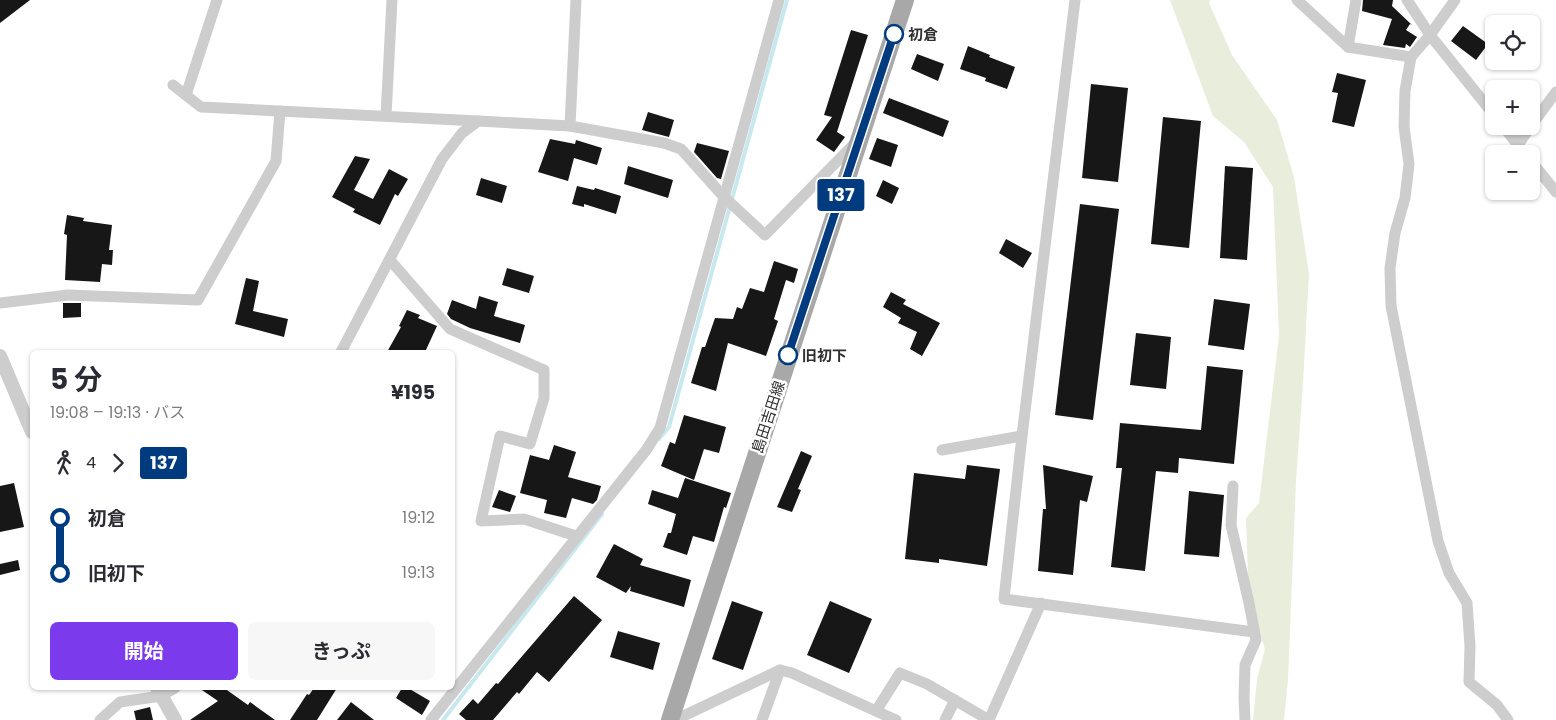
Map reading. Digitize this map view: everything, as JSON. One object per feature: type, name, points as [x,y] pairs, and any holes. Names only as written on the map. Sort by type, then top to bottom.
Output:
[{"type":"main road","name":"島田吉田線","points":[[670,720],[905,0]]},
{"type":"street","points":[[186,95],[217,0]]},
{"type":"street","points":[[386,116],[392,0]]},
{"type":"street","points":[[570,126],[576,0]]},
{"type":"street","points":[[455,690],[647,449],[660,428],[779,0]]},
{"type":"street","points":[[1075,0],[1004,599],[1254,632]]},
{"type":"street","points":[[1296,0],[1348,47],[1411,57]]},
{"type":"street","points":[[1348,47],[1356,0]]},
{"type":"street","points":[[1407,0],[1430,35],[1485,104]]},
{"type":"street","points":[[1455,0],[1430,35],[1411,57],[1404,91],[1404,127],[1409,164],[1405,198],[1395,233],[1390,268],[1391,306],[1438,541],[1450,573],[1467,603],[1470,646],[1469,682],[1497,705],[1508,720]]},
{"type":"street","points":[[173,85],[201,107],[570,126],[635,137],[681,149],[724,197],[765,234],[860,138]]},
{"type":"street","points":[[1540,114],[1556,92]]},
{"type":"street","points":[[0,304],[68,294],[198,300],[276,161],[280,111]]},
{"type":"street","points":[[342,350],[442,159],[462,132],[478,121]]},
{"type":"street","points":[[1510,135],[1519,145]]},
{"type":"street","points":[[1540,172],[1556,192]]},
{"type":"street","points":[[390,260],[450,328],[544,370],[544,398],[530,444],[500,436],[481,520],[524,519],[576,536]]},
{"type":"street","points":[[0,356],[30,427]]},
{"type":"street","points":[[942,450],[1022,436]]},
{"type":"street","points":[[1233,486],[1231,525],[1256,640],[1246,665],[1244,698],[1246,720]]},
{"type":"street","points":[[876,711],[900,673],[927,684],[989,720],[1041,604]]},
{"type":"street","points":[[762,720],[780,670]]},
{"type":"street","points":[[674,720],[780,670],[792,673],[896,720]]},
{"type":"street","points":[[431,720],[455,690]]},
{"type":"street","points":[[100,720],[120,702],[159,692],[175,720]]},
{"type":"street","points":[[946,720],[955,700]]},
{"type":"green space","points":[[1170,0],[1210,0],[1209,3],[1232,55],[1277,120],[1294,177],[1309,274],[1296,481],[1288,680],[1284,720],[1253,720],[1257,679],[1265,649],[1249,603],[1246,518],[1259,503],[1279,336],[1273,187],[1244,142],[1213,116]]},
{"type":"building","points":[[0,0],[30,0],[0,23]]},
{"type":"building","points":[[1363,0],[1393,0],[1392,6],[1412,25],[1410,24],[1406,30],[1417,37],[1410,47],[1406,44],[1405,48],[1383,45],[1392,19],[1362,11]]},
{"type":"building","points":[[1463,26],[1485,42],[1485,48],[1476,60],[1451,41]]},
{"type":"building","points":[[851,30],[868,35],[837,132],[845,137],[834,152],[816,140],[832,117],[824,115]]},
{"type":"building","points":[[968,46],[1015,67],[1007,89],[985,81],[986,78],[960,69]]},
{"type":"building","points":[[917,54],[944,64],[938,81],[911,69]]},
{"type":"building","points":[[1337,73],[1366,80],[1354,127],[1332,122],[1338,93],[1332,92]]},
{"type":"building","points":[[1091,84],[1128,88],[1118,182],[1082,178]]},
{"type":"building","points":[[889,98],[949,121],[943,137],[883,113]]},
{"type":"building","points":[[648,112],[674,120],[669,137],[642,130]]},
{"type":"building","points":[[1163,117],[1201,121],[1189,248],[1151,244]]},
{"type":"building","points":[[877,138],[898,145],[891,167],[869,159]]},
{"type":"building","points":[[550,139],[575,144],[576,140],[602,148],[597,165],[574,158],[568,181],[538,172]]},
{"type":"building","points":[[697,143],[729,151],[721,179],[717,178],[694,152]]},
{"type":"building","points":[[355,156],[370,159],[354,190],[373,199],[389,169],[408,179],[398,196],[395,194],[380,225],[353,212],[355,209],[332,197]]},
{"type":"building","points":[[628,166],[673,180],[668,198],[624,184]]},
{"type":"building","points":[[1225,166],[1253,168],[1247,260],[1220,258]]},
{"type":"building","points":[[481,178],[507,186],[502,203],[476,195]]},
{"type":"building","points":[[883,180],[899,188],[892,204],[876,196]]},
{"type":"building","points":[[577,186],[594,190],[595,188],[621,196],[616,214],[584,204],[584,207],[572,204]]},
{"type":"building","points":[[1080,204],[1119,209],[1093,420],[1055,415]]},
{"type":"building","points":[[67,215],[84,218],[83,221],[112,225],[109,250],[113,250],[112,265],[102,264],[100,282],[65,280],[67,235],[64,234]]},
{"type":"building","points":[[1006,239],[1032,253],[1023,268],[999,253]]},
{"type":"building","points":[[774,261],[798,269],[794,283],[786,280],[774,319],[778,321],[766,356],[728,343],[716,391],[691,383],[702,347],[705,347],[715,318],[733,319],[737,307],[742,309],[750,288],[764,292]]},
{"type":"building","points":[[507,268],[534,276],[529,293],[502,285]]},
{"type":"building","points":[[246,278],[259,281],[253,311],[288,319],[284,337],[235,324]]},
{"type":"building","points":[[891,292],[906,300],[903,304],[940,323],[922,356],[910,349],[917,332],[898,323],[901,318],[883,307]]},
{"type":"building","points":[[479,296],[498,302],[494,316],[525,325],[520,343],[470,328],[451,319],[447,314],[452,300],[476,309]]},
{"type":"building","points":[[1214,299],[1250,304],[1244,350],[1208,345]]},
{"type":"building","points":[[63,303],[81,303],[81,317],[63,318]]},
{"type":"building","points":[[407,310],[420,315],[418,318],[437,326],[426,350],[388,350],[401,327],[399,326]]},
{"type":"building","points":[[1136,333],[1171,337],[1166,389],[1130,385]]},
{"type":"building","points":[[1207,366],[1243,370],[1234,464],[1179,458],[1178,473],[1156,471],[1145,571],[1111,567],[1122,468],[1116,468],[1120,423],[1201,430]]},
{"type":"building","points":[[684,415],[726,427],[719,453],[704,449],[694,480],[661,466],[670,442],[675,444]]},
{"type":"building","points":[[554,445],[576,452],[568,477],[601,486],[597,500],[593,504],[572,498],[566,518],[544,513],[547,500],[520,493],[530,455],[549,460]]},
{"type":"building","points":[[801,451],[812,456],[798,489],[801,490],[792,512],[777,507]]},
{"type":"building","points":[[967,465],[1000,469],[987,566],[939,559],[939,563],[905,559],[914,473],[965,479]]},
{"type":"building","points":[[1043,465],[1093,476],[1087,502],[1080,500],[1073,575],[1038,571],[1043,509],[1046,509]]},
{"type":"building","points":[[685,478],[731,493],[726,508],[724,507],[714,542],[693,536],[687,555],[663,547],[668,533],[671,533],[676,514],[648,504],[652,490],[678,498]]},
{"type":"building","points":[[14,483],[24,527],[0,532],[0,486]]},
{"type":"building","points":[[499,490],[516,496],[510,512],[492,507]]},
{"type":"building","points":[[1189,491],[1224,495],[1219,557],[1184,554]]},
{"type":"building","points":[[614,544],[643,559],[640,565],[691,580],[684,607],[630,591],[631,586],[626,593],[596,577]]},
{"type":"building","points":[[18,560],[20,570],[0,575],[0,564]]},
{"type":"building","points":[[574,596],[602,620],[549,682],[537,672],[519,694],[517,692],[493,720],[466,720],[459,714],[473,699],[478,704],[496,683],[498,684]]},
{"type":"building","points":[[732,601],[763,612],[743,670],[712,659]]},
{"type":"building","points":[[830,601],[872,619],[849,673],[807,655]]},
{"type":"building","points":[[618,631],[660,643],[653,670],[610,657]]},
{"type":"building","points":[[202,690],[227,690],[248,705],[250,702],[275,720],[190,720],[218,701]]},
{"type":"building","points":[[313,690],[336,690],[317,720],[290,720],[307,694],[309,695]]},
{"type":"building","points":[[401,690],[411,690],[430,701],[422,715],[396,698]]},
{"type":"building","points":[[351,702],[374,720],[337,720]]},
{"type":"building","points":[[150,707],[153,720],[136,720],[134,711]]},
{"type":"waterway","points":[[659,439],[669,427],[787,0]]},
{"type":"waterway","points":[[443,720],[602,514]]},
{"type":"bus line","name":"137","points":[[788,355],[894,34]]},
{"type":"place","name":"初倉","points":[[894,34]]},
{"type":"place","name":"旧初下","points":[[788,355]]}]
